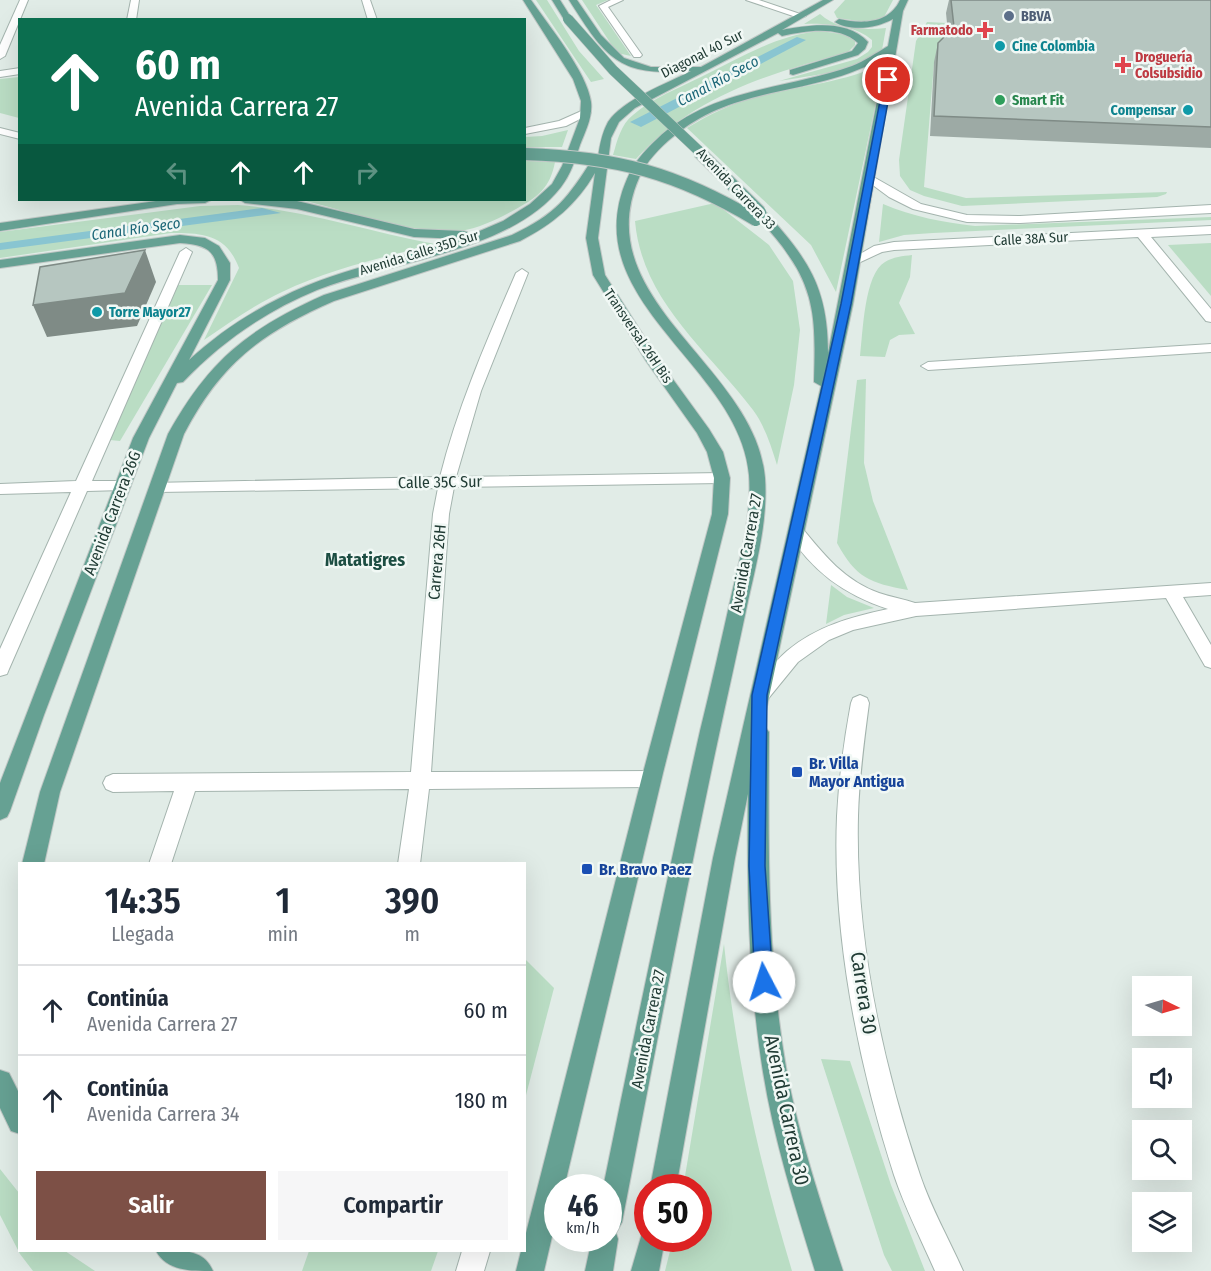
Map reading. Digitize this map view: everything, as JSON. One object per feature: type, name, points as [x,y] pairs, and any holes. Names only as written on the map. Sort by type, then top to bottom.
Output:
[{"type":"main road","points":[[255,201],[297,205],[414,233],[444,235],[483,234],[523,214],[545,198],[566,170],[587,103],[581,84],[526,0]]},
{"type":"main road","name":"Avenida Carrera 33","points":[[556,0],[598,57],[729,179],[758,216],[783,240],[807,273],[819,308],[820,423]]},
{"type":"main road","points":[[573,0],[607,50],[622,62],[664,70],[707,66]]},
{"type":"main road","points":[[830,0],[829,15],[843,23],[868,25],[886,21],[899,11]]},
{"type":"main road","name":"Diagonal 40 Sur","points":[[604,147],[614,121],[631,106],[830,0]]},
{"type":"main road","points":[[666,1174],[724,858],[854,261],[899,11],[904,0]]},
{"type":"main road","points":[[712,107],[781,76],[855,53],[862,47],[860,38],[843,31],[820,28],[762,38]]},
{"type":"main road","name":"Avenida Carrera 27","points":[[619,1174],[683,854],[757,514],[756,467],[745,431],[720,393],[650,303],[629,265],[624,248],[622,215],[627,194],[635,173],[645,158],[684,123],[712,107],[855,68],[877,58],[894,46]]},
{"type":"main road","name":"Avenida Calle 35D Sur","points":[[221,365],[251,340],[301,309],[494,245],[538,228],[561,213],[574,200],[587,181],[604,147]]},
{"type":"main road","name":"Transversal 26H Bis","points":[[604,147],[592,238],[599,275],[653,361],[704,432],[715,452],[722,478]]},
{"type":"main road","points":[[526,154],[582,156],[647,168],[758,216]]},
{"type":"main road","points":[[0,227],[171,201]]},
{"type":"main road","name":"Avenida Calle 35D Sur","points":[[161,398],[189,367],[213,346],[277,304],[349,275],[483,234]]},
{"type":"main road","points":[[0,264],[161,240],[189,245]]},
{"type":"main road","name":"Avenida Carrera 26G","points":[[0,811],[4,794],[141,438],[217,296],[225,272],[222,256],[215,249],[189,245]]},
{"type":"main road","name":"Avenida Carrera 26G","points":[[33,862],[50,792],[176,434],[189,408],[221,365]]},
{"type":"main road","name":"Avenida Carrera 27","points":[[530,1271],[651,779],[720,514],[722,478]]},
{"type":"main road","name":"Avenida Carrera 30","points":[[760,695],[757,866],[766,1002],[775,1074],[793,1156],[829,1271]]},
{"type":"main road","points":[[0,1082],[18,1118]]},
{"type":"main road","points":[[171,1252],[199,1271]]},
{"type":"main road","points":[[599,1271],[603,1252]]},
{"type":"main road","points":[[645,1271],[649,1252]]},
{"type":"street","points":[[0,56],[24,0]]},
{"type":"street","points":[[131,18],[135,0]]},
{"type":"street","points":[[366,0],[372,18]]},
{"type":"street","points":[[619,0],[603,6],[637,55]]},
{"type":"street","points":[[750,0],[802,16]]},
{"type":"street","points":[[0,74],[18,71]]},
{"type":"street","points":[[526,131],[551,127],[586,112]]},
{"type":"street","points":[[0,131],[18,136]]},
{"type":"street","name":"Calle 38A Sur","points":[[870,178],[889,193],[909,203],[930,211],[972,220],[1006,221],[1211,209]]},
{"type":"street","name":"Calle 38A Sur","points":[[854,261],[878,249],[894,246],[1211,230]]},
{"type":"street","points":[[1142,234],[1211,318]]},
{"type":"street","points":[[0,669],[189,245]]},
{"type":"street","name":"Carrera 26H","points":[[409,862],[420,781],[441,514],[446,482],[470,399],[522,273]]},
{"type":"street","points":[[928,366],[1211,348]]},
{"type":"street","name":"Calle 35C Sur","points":[[158,487],[722,478]]},
{"type":"street","points":[[0,489],[123,485]]},
{"type":"street","points":[[796,532],[821,565],[839,581],[866,596],[916,609]]},
{"type":"street","points":[[760,695],[792,657],[823,635],[849,624],[916,609],[1211,589]]},
{"type":"street","points":[[1170,591],[1211,661]]},
{"type":"street","name":"Carrera 30","points":[[860,702],[853,734],[846,828],[854,929],[874,1052],[908,1176],[949,1271]]},
{"type":"street","points":[[113,783],[651,779]]},
{"type":"street","points":[[161,862],[187,783]]},
{"type":"street","points":[[470,1271],[476,1252]]},
{"type":"green space","points":[[536,0],[547,0],[579,51],[604,79],[591,82]]},
{"type":"green space","points":[[582,0],[608,0],[596,5],[631,56],[617,53]]},
{"type":"green space","points":[[845,0],[893,0],[883,19],[866,22],[837,18],[834,12]]},
{"type":"green space","points":[[820,14],[843,26],[860,29],[886,28],[882,50],[860,64],[847,68],[779,81],[857,59],[872,47],[872,40],[849,28],[804,24]]},
{"type":"green space","points":[[927,22],[947,23],[950,54],[938,58],[934,63],[924,187],[966,198],[1167,192],[1166,194],[1157,197],[962,206],[910,190],[900,176],[899,160],[916,41]]},
{"type":"green space","points":[[820,31],[848,35],[855,40],[855,45],[848,52],[761,79],[707,103],[658,137],[636,159],[613,155],[625,123],[649,103],[773,42]]},
{"type":"green space","points":[[884,64],[836,292],[811,245],[687,128],[722,109],[749,99],[838,79]]},
{"type":"green space","points":[[18,77],[18,118],[0,113],[0,79]]},
{"type":"green space","points":[[568,130],[562,147],[526,147],[526,137]]},
{"type":"green space","points":[[526,161],[555,162],[550,179],[542,191],[531,200],[482,225],[467,230],[443,232],[381,221],[306,201],[526,201]]},
{"type":"green space","points":[[715,203],[769,245],[793,281],[800,330],[794,385],[777,465],[757,416],[679,323],[650,276],[640,250],[635,221]]},
{"type":"green space","points":[[883,204],[928,218],[975,226],[1211,217],[1211,220],[933,233],[904,235],[879,242]]},
{"type":"green space","points":[[238,205],[313,216],[435,244],[357,264],[300,284],[242,314],[204,340],[239,268],[227,248],[212,238],[203,235],[171,233],[0,258],[0,232],[200,206]]},
{"type":"green space","points":[[1211,243],[1211,296],[1168,245]]},
{"type":"green space","points":[[912,255],[910,277],[899,303],[915,334],[899,335],[890,340],[885,357],[860,356],[866,305],[878,269],[885,262]]},
{"type":"green space","points":[[177,285],[212,285],[120,441],[110,440]]},
{"type":"green space","points":[[866,379],[864,463],[873,501],[908,590],[884,585],[865,577],[851,564],[837,543],[857,380]]},
{"type":"green space","points":[[831,585],[847,597],[874,608],[844,615],[826,624]]},
{"type":"green space","points":[[724,944],[735,1028],[750,1109],[769,1190],[792,1271],[665,1271],[670,1252],[712,1252],[712,1174],[685,1174]]},
{"type":"green space","points":[[526,960],[554,988],[526,1095]]},
{"type":"green space","points":[[821,1059],[850,1061],[891,1185],[925,1271],[892,1271],[884,1255]]},
{"type":"green space","points":[[0,1169],[18,1192],[18,1250],[0,1215]]},
{"type":"green space","points":[[19,1252],[66,1252],[95,1271],[33,1271]]},
{"type":"green space","points":[[309,1252],[438,1252],[431,1271],[302,1271]]},
{"type":"water","name":"Canal Río Seco","points":[[797,37],[806,40],[641,127],[630,122]]},
{"type":"water","name":"Canal Río Seco","points":[[262,208],[281,213],[0,250],[0,243]]},
{"type":"building","points":[[951,0],[1211,0],[1211,127],[934,116],[938,43],[954,27]]},
{"type":"building","points":[[145,250],[125,293],[33,305],[40,267]]},
{"type":"place","name":"BBVA","points":[[1009,16]]},
{"type":"place","name":"Farmatodo","points":[[985,30]]},
{"type":"place","name":"Cine Colombia","points":[[1000,46]]},
{"type":"place","name":"Droguería Colsubsidio","points":[[1123,65]]},
{"type":"place","name":"Smart Fit","points":[[1000,100]]},
{"type":"place","name":"Compensar","points":[[1188,110]]},
{"type":"place","name":"Torre Mayor27","points":[[97,312]]},
{"type":"place","name":"Br. Villa Mayor Antigua","points":[[797,772]]},
{"type":"place","name":"Br. Bravo Paez","points":[[587,869]]},
{"type":"district","name":"Matatigres","points":[[365,560]]},
{"type":"route","points":[[764,982],[757,866],[760,695],[846,304],[888,80]]}]
